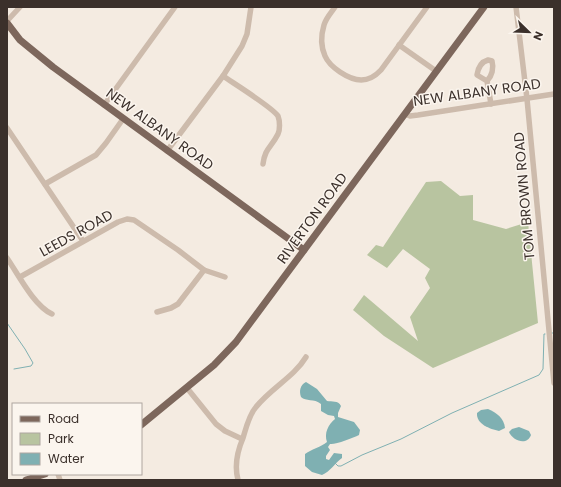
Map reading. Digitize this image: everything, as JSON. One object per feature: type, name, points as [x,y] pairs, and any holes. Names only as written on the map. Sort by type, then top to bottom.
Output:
[{"type":"main road","name":"RIVERTON ROAD","points":[[142,424],[214,365],[236,342],[484,7]]},
{"type":"main road","name":"NEW ALBANY ROAD","points":[[7,22],[27,47],[123,119],[304,250]]},
{"type":"main road","points":[[26,480],[42,475]]},
{"type":"street","points":[[7,22],[20,7]]},
{"type":"street","points":[[104,105],[175,7]]},
{"type":"street","points":[[167,151],[223,76],[242,46],[247,34],[251,7]]},
{"type":"street","points":[[335,7],[324,24],[322,32],[322,49],[325,57],[329,63],[347,76],[363,80],[375,76],[381,70],[427,7]]},
{"type":"street","name":"TOM BROWN ROAD","points":[[516,7],[527,99],[554,383]]},
{"type":"street","points":[[399,45],[436,71]]},
{"type":"street","points":[[223,76],[268,107],[278,116],[280,125],[278,134],[264,154],[263,164]]},
{"type":"street","points":[[487,81],[491,104]]},
{"type":"street","name":"NEW ALBANY ROAD","points":[[405,114],[410,116],[418,115],[554,94]]},
{"type":"street","points":[[45,184],[96,155],[123,119]]},
{"type":"street","points":[[7,128],[83,241]]},
{"type":"street","name":"LEEDS ROAD","points":[[20,277],[118,222],[131,219],[204,270],[225,277]]},
{"type":"street","points":[[7,258],[39,305],[45,311],[52,314]]},
{"type":"street","points":[[158,312],[178,304],[204,270]]},
{"type":"street","points":[[238,480],[236,461],[242,439],[255,408],[265,397],[300,367],[306,357]]},
{"type":"street","points":[[187,388],[216,424],[225,431],[242,439]]},
{"type":"green space","points":[[441,181],[460,196],[473,195],[473,220],[506,229],[528,222],[538,323],[433,368],[384,336],[353,310],[364,295],[418,341],[410,317],[430,288],[425,278],[430,269],[403,249],[387,268],[367,255],[376,245],[383,247],[426,182]]},
{"type":"water","points":[[306,382],[317,389],[327,401],[337,402],[340,404],[341,406],[338,417],[354,422],[360,430],[359,435],[330,444],[328,447],[330,450],[326,456],[326,459],[329,460],[334,453],[342,454],[342,458],[328,472],[322,475],[312,472],[305,466],[305,454],[327,442],[327,429],[335,419],[334,416],[328,415],[321,411],[321,404],[318,402],[301,397],[300,388]]},
{"type":"water","points":[[488,409],[500,416],[505,428],[499,431],[481,423],[477,417],[477,413],[481,410]]},
{"type":"water","points":[[519,427],[529,431],[531,435],[529,438],[520,441],[511,435],[509,432],[512,429]]},
{"type":"waterway","points":[[7,323],[33,363],[31,366],[14,369]]},
{"type":"waterway","points":[[335,463],[338,466],[341,466],[362,455],[401,439],[452,413],[539,375],[543,369],[545,334]]}]
